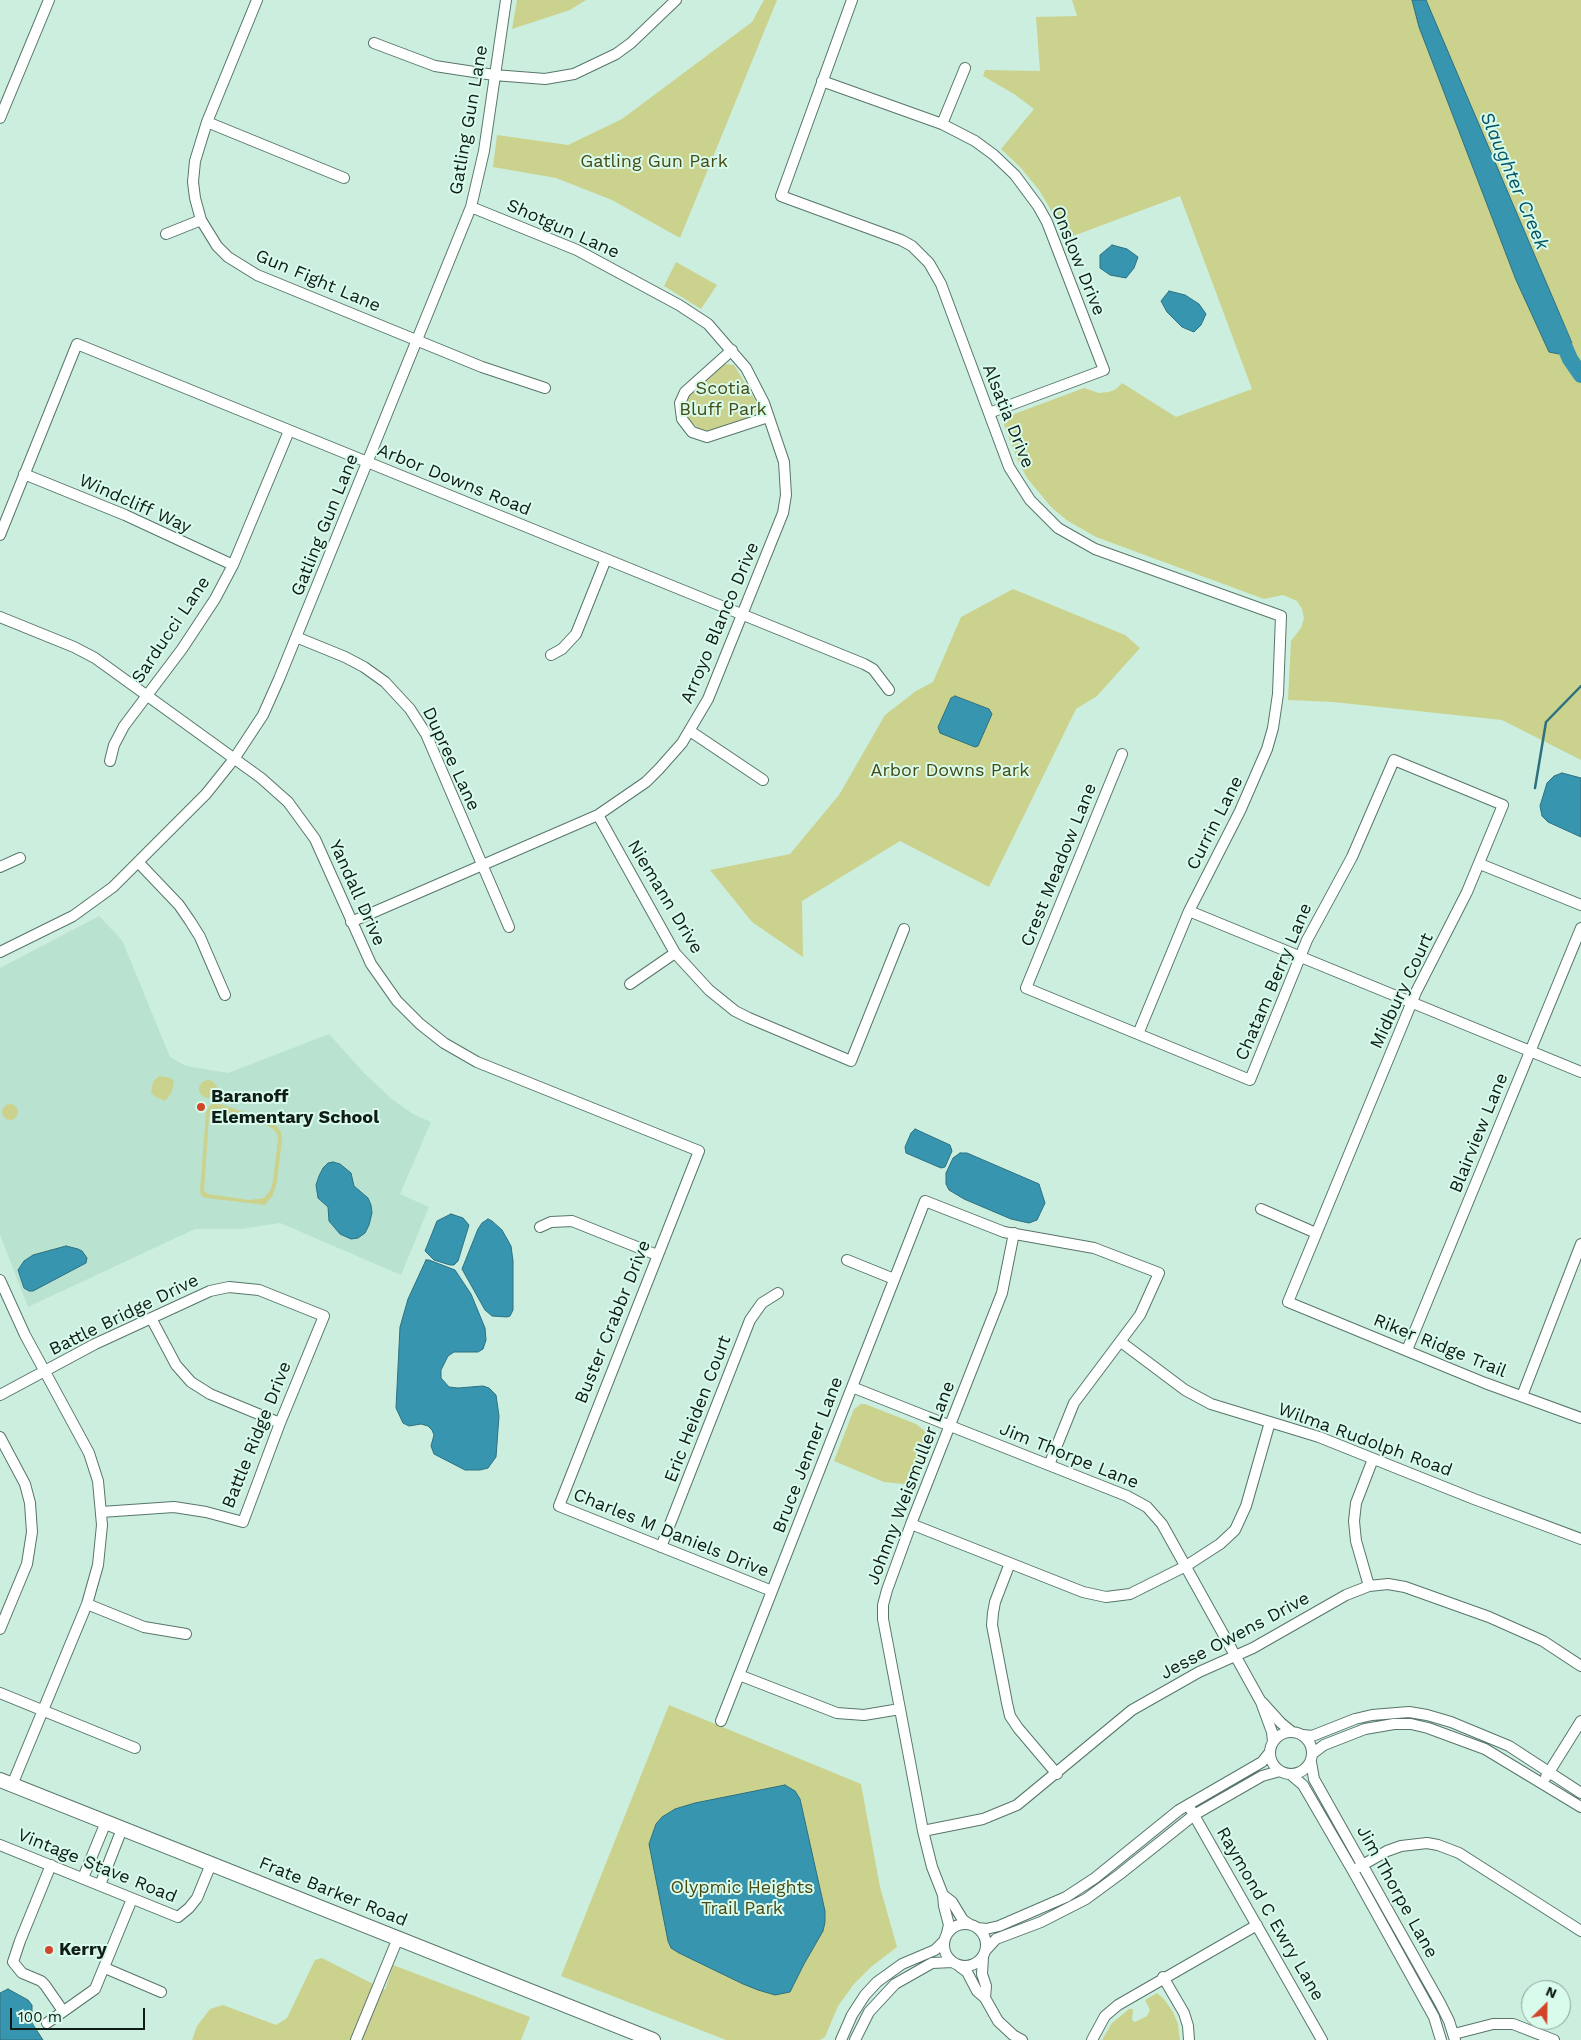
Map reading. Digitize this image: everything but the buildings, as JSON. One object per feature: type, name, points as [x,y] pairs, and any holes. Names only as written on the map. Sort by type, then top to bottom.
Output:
[{"type":"street","points":[[0,118],[4,99],[49,0]]},
{"type":"street","name":"Gun Fight Lane","points":[[257,0],[199,143],[193,172],[195,198],[201,220],[217,246],[243,268],[482,367],[545,388]]},
{"type":"street","name":"Gatling Gun Lane","points":[[0,952],[51,928],[92,903],[113,886],[206,794],[234,759],[263,715],[368,463],[471,207],[484,151],[506,0]]},
{"type":"street","points":[[374,43],[435,66],[494,75],[545,79],[574,74],[616,54],[631,43],[676,0]]},
{"type":"street","points":[[822,81],[852,0]]},
{"type":"street","points":[[942,124],[965,68]]},
{"type":"street","name":"Onslow Drive","points":[[822,81],[942,124],[968,137],[994,155],[1015,175],[1038,206],[1056,243],[1104,370],[989,413]]},
{"type":"street","name":"Alsatia Drive","points":[[822,81],[781,196],[890,235],[912,246],[920,253],[935,272],[941,284],[1009,467],[1030,500],[1043,515],[1077,540],[1095,549],[1282,616]]},
{"type":"street","points":[[207,122],[344,178]]},
{"type":"street","name":"Shotgun Lane","points":[[471,207],[556,240],[641,284]]},
{"type":"street","points":[[166,234],[201,220]]},
{"type":"street","name":"Arroyo Blanco Drive","points":[[351,922],[598,815],[646,782],[669,758],[690,731],[717,681],[783,513],[786,494],[784,462],[756,384],[732,350],[708,324],[641,284]]},
{"type":"street","name":"Arbor Downs Road","points":[[0,535],[77,344],[864,664],[873,669],[890,690]]},
{"type":"street","points":[[732,350],[685,392],[680,403],[682,419],[692,432],[707,437],[768,417]]},
{"type":"street","name":"Sarducci Lane","points":[[110,761],[114,745],[121,731],[204,617],[233,565],[289,431]]},
{"type":"street","name":"Windcliff Way","points":[[24,474],[125,516],[233,565]]},
{"type":"street","points":[[551,656],[562,649],[576,634],[606,559]]},
{"type":"street","name":"Currin Lane","points":[[1138,1034],[1189,911],[1240,811],[1267,749],[1273,728],[1278,694],[1282,616]]},
{"type":"street","name":"Yandall Drive","points":[[0,617],[67,644],[95,658],[270,785],[288,802],[319,847],[351,922],[371,964],[382,981],[408,1013],[444,1043],[490,1068],[699,1151]]},
{"type":"street","name":"Dupree Lane","points":[[296,637],[345,656],[386,682],[399,695],[426,734],[509,927]]},
{"type":"street","points":[[690,731],[763,780]]},
{"type":"street","name":"Crest Meadow Lane","points":[[1026,988],[1122,754]]},
{"type":"street","name":"Chatam Berry Lane","points":[[1026,988],[1250,1080],[1300,956],[1352,856],[1394,760]]},
{"type":"street","name":"Midbury Court","points":[[1288,1302],[1412,1002],[1480,864],[1503,805],[1394,760]]},
{"type":"street","name":"Niemann Drive","points":[[598,815],[675,952],[708,990],[735,1011],[765,1026],[851,1061],[904,929]]},
{"type":"street","points":[[0,867],[20,858]]},
{"type":"street","points":[[138,862],[179,904],[190,920],[200,937],[225,995]]},
{"type":"street","points":[[1480,864],[1581,905]]},
{"type":"street","points":[[1189,911],[1581,1072]]},
{"type":"street","name":"Blairview Lane","points":[[1407,1350],[1581,928]]},
{"type":"street","points":[[630,984],[675,952]]},
{"type":"street","name":"Buster Crabbr Drive","points":[[559,1506],[699,1151]]},
{"type":"street","name":"Bruce Jenner Lane","points":[[721,1721],[926,1201],[994,1228],[1014,1233]]},
{"type":"street","points":[[1261,1209],[1316,1233]]},
{"type":"street","points":[[540,1227],[552,1222],[572,1222],[657,1255]]},
{"type":"street","points":[[1014,1233],[1094,1248],[1159,1273],[1145,1306],[1074,1403],[1049,1465]]},
{"type":"street","name":"Johnny Weismuller Lane","points":[[945,1937],[949,1925],[943,1895],[932,1867],[923,1831],[883,1619],[883,1605],[911,1524],[1002,1294],[1014,1233]]},
{"type":"street","points":[[1522,1396],[1581,1244]]},
{"type":"street","points":[[847,1260],[894,1279]]},
{"type":"street","points":[[0,1280],[25,1335],[89,1453],[98,1480],[101,1512],[101,1543],[98,1565],[87,1604],[42,1710],[6,1782]]},
{"type":"street","name":"Battle Bridge Drive","points":[[0,1395],[95,1344],[196,1296],[230,1287],[259,1290],[324,1316]]},
{"type":"street","name":"Eric Heiden Court","points":[[661,1547],[750,1320],[762,1303],[778,1293]]},
{"type":"street","name":"Riker Ridge Trail","points":[[1288,1302],[1581,1418]]},
{"type":"street","name":"Battle Ridge Drive","points":[[101,1512],[174,1507],[206,1512],[243,1522],[280,1423],[324,1316]]},
{"type":"street","points":[[151,1318],[176,1365],[192,1382],[210,1394],[280,1423]]},
{"type":"street","name":"Wilma Rudolph Road","points":[[1120,1342],[1198,1398],[1226,1410],[1301,1431],[1581,1538]]},
{"type":"street","name":"Jim Thorpe Lane","points":[[852,1387],[1127,1496],[1147,1507],[1162,1524],[1261,1702],[1272,1732],[1272,1747]]},
{"type":"street","points":[[911,1524],[1083,1592],[1106,1597],[1120,1596],[1140,1590],[1186,1566],[1220,1544],[1235,1530],[1246,1506],[1270,1422]]},
{"type":"street","points":[[0,1437],[25,1484],[30,1503],[32,1532],[27,1564],[0,1629]]},
{"type":"street","points":[[1369,1586],[1356,1541],[1354,1521],[1356,1502],[1373,1459]]},
{"type":"street","name":"Charles M Daniels Drive","points":[[559,1506],[772,1591]]},
{"type":"street","points":[[1010,1563],[992,1613],[992,1624],[1007,1704],[1010,1716],[1018,1728],[1056,1774]]},
{"type":"street","name":"Jesse Owens Drive","points":[[923,1831],[983,1819],[1006,1811],[1028,1797],[1132,1710],[1199,1672],[1235,1657],[1346,1595],[1369,1586],[1388,1584],[1405,1587],[1490,1617],[1543,1641],[1581,1666]]},
{"type":"street","points":[[87,1604],[144,1627],[186,1634]]},
{"type":"street","points":[[739,1675],[837,1714],[864,1715],[900,1709]]},
{"type":"street","points":[[0,1693],[135,1748]]},
{"type":"street","name":"Jim Thorpe Lane","points":[[1261,1702],[1292,1732]]},
{"type":"street","points":[[841,2040],[852,2015],[865,1995],[877,1982],[902,1964],[934,1950],[956,1925],[992,1928],[1008,1923],[1066,1897],[1095,1878],[1160,1824],[1187,1805],[1262,1762],[1282,1734],[1292,1732],[1303,1736],[1312,1736],[1363,1717],[1382,1713],[1409,1712],[1451,1722],[1509,1746],[1581,1793]]},
{"type":"street","points":[[1542,1783],[1581,1721]]},
{"type":"street","points":[[1272,1747],[1272,1763],[1280,1771],[1290,1774],[1304,1770],[1324,1745],[1365,1729],[1394,1724],[1411,1724],[1485,1748],[1581,1807]]},
{"type":"street","points":[[1303,1736],[1310,1744],[1312,1758]]},
{"type":"street","name":"Jim Thorpe Lane","points":[[1312,1758],[1314,1779],[1440,2003],[1454,2037]]},
{"type":"street","points":[[855,2040],[868,2012],[895,1984],[932,1964],[972,1965],[996,1939],[1041,1922],[1086,1899],[1194,1815],[1262,1776],[1280,1771]]},
{"type":"street","name":"Jim Thorpe Lane","points":[[1290,1774],[1303,1785],[1353,1871],[1434,2017],[1441,2040]]},
{"type":"street","name":"Frate Barker Road","points":[[6,1782],[653,2040]]},
{"type":"street","name":"Raymond C Ewry Lane","points":[[1187,1805],[1322,2040]]},
{"type":"street","points":[[83,1878],[106,1822]]},
{"type":"street","points":[[100,1885],[122,1829]]},
{"type":"street","points":[[1353,1871],[1401,1846],[1422,1843],[1438,1845],[1459,1854],[1581,1931]]},
{"type":"street","name":"Vintage Stave Road","points":[[0,1845],[178,1917],[197,1898],[211,1864]]},
{"type":"street","points":[[94,1854],[109,1860]]},
{"type":"street","points":[[51,1865],[20,1941],[14,1962],[22,1973],[41,1981],[45,1985],[63,2011]]},
{"type":"street","name":"Johnny Weismuller Lane","points":[[943,1895],[952,1902],[963,1920],[973,1926]]},
{"type":"street","points":[[47,2024],[96,1989],[132,1899]]},
{"type":"street","points":[[973,1926],[985,1938],[982,1974],[986,1986],[985,1998]]},
{"type":"street","points":[[1092,2040],[1100,2024],[1111,2010],[1163,1977],[1257,1926]]},
{"type":"street","points":[[945,1937],[944,1953],[967,1972],[977,1992],[985,1998],[998,2021],[1013,2035],[1022,2040]]},
{"type":"street","points":[[356,2040],[398,1938]]},
{"type":"street","points":[[105,1968],[160,1992]]},
{"type":"street","points":[[1163,1977],[1184,2013],[1188,2026],[1189,2040]]},
{"type":"street","points":[[1454,2037],[1493,2024],[1513,2024],[1554,2040]]},
{"type":"shaded area","name":"Baranoff Elementary School","points":[[99,916],[122,940],[170,1057],[186,1066],[228,1073],[329,1034],[364,1073],[392,1099],[413,1114],[431,1122],[400,1194],[429,1207],[401,1275],[280,1223],[242,1229],[195,1229],[28,1307],[0,1235],[0,968]]},
{"type":"green space","points":[[517,0],[586,0],[570,10],[512,29]]},
{"type":"green space","name":"Gatling Gun Park","points":[[764,0],[777,0],[680,238],[612,200],[556,178],[493,167],[497,135],[568,145],[622,119],[752,22]]},
{"type":"green space","points":[[1072,0],[1581,0],[1581,760],[1502,720],[1333,702],[1288,700],[1291,641],[1301,628],[1304,618],[1302,609],[1297,601],[1283,595],[1264,599],[1096,537],[1068,521],[1052,508],[1027,478],[1004,425],[1006,417],[1084,388],[1099,393],[1109,392],[1116,389],[1122,383],[1176,417],[1252,389],[1180,196],[1065,239],[1054,215],[1039,190],[1020,167],[1001,149],[1034,109],[1014,94],[983,76],[985,70],[1040,71],[1036,17],[1077,16]]},
{"type":"green space","points":[[676,262],[717,285],[701,309],[664,286]]},
{"type":"green space","name":"Scotia Bluff Park","points":[[725,364],[734,365],[758,405],[753,417],[709,431],[698,428],[687,418],[686,400],[690,393]]},
{"type":"green space","name":"Arbor Downs Park","points":[[1013,589],[1125,635],[1140,648],[1097,696],[1076,709],[989,887],[900,841],[802,901],[803,957],[752,922],[710,870],[790,854],[839,795],[885,715],[916,691],[933,682],[961,617]]},
{"type":"green space","points":[[159,1076],[171,1078],[174,1081],[172,1092],[165,1101],[151,1093],[153,1082]]},
{"type":"green space","points":[[208,1080],[214,1083],[217,1089],[214,1095],[208,1098],[202,1095],[199,1089],[202,1083]]},
{"type":"green space","points":[[218,1103],[269,1121],[276,1125],[281,1132],[282,1139],[277,1182],[273,1195],[265,1205],[201,1196],[206,1112],[210,1105]],"holes":[[[213,1111],[266,1125],[277,1134],[278,1140],[271,1189],[264,1198],[249,1200],[208,1194],[204,1191],[209,1117]]]},
{"type":"green space","points":[[10,1104],[18,1112],[10,1120],[2,1112]]},
{"type":"green space","points":[[861,1404],[916,1424],[926,1432],[926,1454],[920,1471],[911,1482],[904,1484],[884,1482],[834,1461],[854,1409]]},
{"type":"green space","name":"Olypmic Heights Trail Park","points":[[669,1705],[861,1784],[880,1887],[897,1947],[871,1967],[854,1984],[838,2006],[825,2037],[820,2040],[726,2040],[561,1976]]},
{"type":"green space","points":[[322,1958],[385,1990],[393,1965],[530,2017],[521,2040],[192,2040],[197,2026],[210,2009],[223,2005],[276,2025],[287,2018],[315,1960]]},
{"type":"green space","points":[[1157,1993],[1173,2012],[1178,2024],[1180,2040],[1102,2040],[1112,2023],[1129,2009],[1133,2009],[1132,2020],[1135,2022],[1147,2016],[1150,2010],[1145,2000]]},
{"type":"water","points":[[1412,0],[1426,0],[1572,343],[1559,354],[1549,352],[1516,280],[1419,27]]},
{"type":"water","points":[[1112,245],[1127,249],[1138,257],[1134,268],[1126,278],[1110,275],[1100,268],[1100,255]]},
{"type":"water","points":[[1169,291],[1185,295],[1199,304],[1206,314],[1201,325],[1194,332],[1182,327],[1167,312],[1161,301]]},
{"type":"water","points":[[955,696],[989,709],[992,714],[978,746],[975,747],[940,733],[938,727],[951,698]]},
{"type":"water","points":[[1562,773],[1581,778],[1581,837],[1548,822],[1542,816],[1540,806],[1547,783],[1554,776]]},
{"type":"water","points":[[915,1129],[950,1145],[952,1151],[945,1167],[941,1168],[906,1153],[905,1147],[911,1133]]},
{"type":"water","points":[[960,1153],[967,1153],[1039,1184],[1045,1203],[1037,1220],[1029,1223],[1011,1219],[964,1199],[949,1190],[946,1184],[946,1173],[953,1158]]},
{"type":"water","points":[[328,1163],[340,1164],[351,1173],[354,1186],[368,1198],[371,1205],[372,1213],[369,1225],[365,1233],[358,1238],[351,1239],[340,1234],[329,1221],[328,1207],[318,1198],[316,1185],[319,1176]]},
{"type":"water","points":[[451,1214],[463,1218],[469,1225],[458,1261],[454,1265],[434,1260],[425,1251],[437,1221]]},
{"type":"water","points":[[488,1219],[502,1230],[511,1246],[513,1261],[513,1310],[510,1316],[507,1317],[492,1316],[485,1310],[462,1269],[478,1229]]},
{"type":"water","points":[[66,1246],[82,1251],[87,1258],[86,1263],[33,1291],[24,1288],[18,1270],[24,1261],[33,1255]]},
{"type":"water","points":[[426,1260],[455,1270],[471,1294],[485,1328],[486,1340],[483,1349],[478,1352],[454,1352],[448,1356],[441,1370],[441,1378],[449,1387],[483,1386],[489,1388],[496,1395],[499,1416],[496,1457],[488,1468],[465,1470],[434,1454],[431,1446],[434,1435],[432,1430],[428,1426],[421,1424],[409,1426],[403,1423],[396,1408],[400,1327],[408,1299]]},
{"type":"water","points":[[785,1785],[795,1791],[800,1799],[825,1911],[825,1922],[823,1931],[790,1992],[775,1995],[743,1984],[671,1948],[649,1844],[656,1824],[662,1817],[675,1809],[695,1803]]},
{"type":"water","points":[[8,1989],[28,2000],[32,2005],[32,2023],[43,2040],[0,2040],[0,1993]]},
{"type":"waterway","name":"Slaughter Creek","points":[[1557,329],[1570,359],[1581,375]]},
{"type":"waterway","points":[[1535,788],[1546,722],[1581,686]]},
{"type":"place","name":"Baranoff Elementary School","points":[[201,1107]]},
{"type":"place","name":"Kerry","points":[[49,1950]]}]
